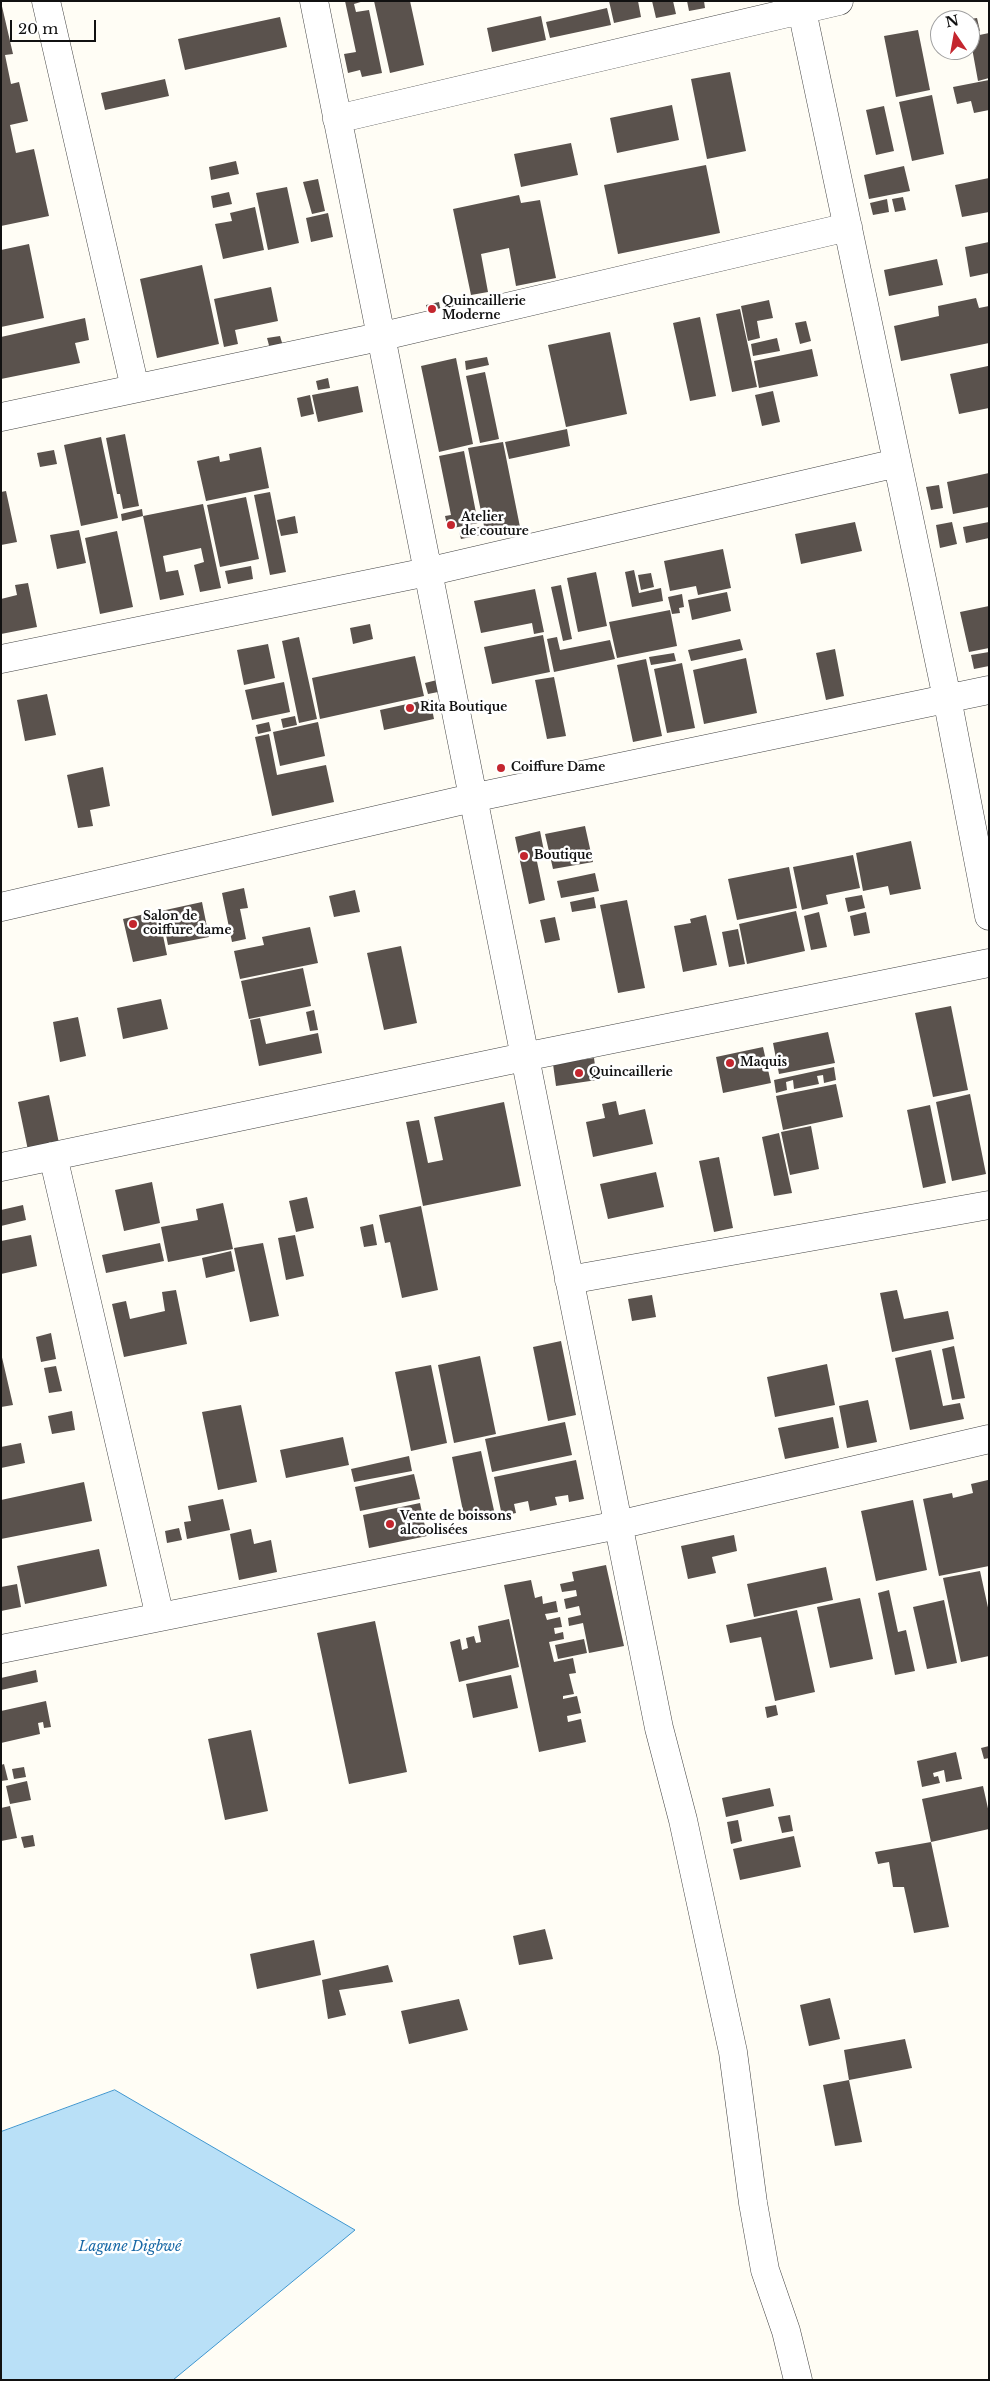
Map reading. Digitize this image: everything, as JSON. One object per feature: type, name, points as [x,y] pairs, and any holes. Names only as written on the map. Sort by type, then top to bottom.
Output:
[{"type":"street","points":[[46,1],[135,388]]},
{"type":"street","points":[[314,1],[659,1728],[683,1820],[733,2052],[753,2203],[765,2270],[786,2331],[798,2380]]},
{"type":"street","points":[[337,119],[801,5],[839,1]]},
{"type":"street","points":[[801,5],[947,698],[989,916]]},
{"type":"street","points":[[1,417],[380,337],[848,227]]},
{"type":"street","points":[[1,659],[427,572],[898,463]]},
{"type":"street","points":[[3,898],[989,690]]},
{"type":"street","points":[[1,1167],[524,1057],[989,963]]},
{"type":"street","points":[[53,1156],[160,1617]]},
{"type":"street","points":[[569,1280],[989,1204]]},
{"type":"street","points":[[1,1649],[618,1525],[989,1439]]},
{"type":"water","name":"Lagune Digbwé","points":[[115,2090],[355,2230],[173,2380],[1,2380],[1,2132]]},
{"type":"building","points":[[345,1],[364,1],[354,4],[356,12],[369,10],[382,73],[362,77],[360,70],[348,73],[344,54],[356,52]]},
{"type":"building","points":[[374,1],[410,1],[424,65],[390,73]]},
{"type":"building","points":[[609,1],[638,1],[641,17],[614,23]]},
{"type":"building","points":[[652,1],[673,1],[676,14],[656,18]]},
{"type":"building","points":[[687,1],[704,1],[705,8],[689,11]]},
{"type":"building","points":[[1,2],[13,54],[5,55],[11,84],[19,82],[28,121],[10,125],[16,153],[34,149],[49,216],[1,226]]},
{"type":"building","points":[[607,8],[611,25],[550,38],[546,22]]},
{"type":"building","points":[[541,16],[546,40],[492,52],[487,28]]},
{"type":"building","points":[[280,17],[287,47],[185,70],[178,39]]},
{"type":"building","points":[[918,30],[930,90],[896,97],[884,36]]},
{"type":"building","points":[[989,33],[989,78],[978,81],[974,60],[980,60],[980,35]]},
{"type":"building","points":[[730,72],[746,151],[707,159],[691,79]]},
{"type":"building","points":[[165,79],[169,96],[105,110],[101,93]]},
{"type":"building","points":[[989,80],[989,110],[974,113],[971,101],[957,104],[953,87]]},
{"type":"building","points":[[932,95],[944,154],[912,161],[899,102]]},
{"type":"building","points":[[672,105],[679,140],[617,153],[610,118]]},
{"type":"building","points":[[884,106],[894,151],[876,155],[866,110]]},
{"type":"building","points":[[571,143],[578,175],[521,187],[514,154]]},
{"type":"building","points":[[236,161],[239,174],[211,180],[209,167]]},
{"type":"building","points":[[706,165],[720,233],[618,254],[604,185]]},
{"type":"building","points":[[904,166],[910,191],[869,199],[864,175]]},
{"type":"building","points":[[989,178],[989,212],[962,217],[955,185]]},
{"type":"building","points":[[318,179],[325,211],[312,214],[303,182]]},
{"type":"building","points":[[287,187],[299,243],[268,250],[256,193]]},
{"type":"building","points":[[229,192],[232,204],[213,208],[211,196]]},
{"type":"building","points":[[519,195],[521,203],[540,200],[556,278],[516,286],[509,248],[481,254],[488,292],[471,295],[453,209]]},
{"type":"building","points":[[903,197],[906,210],[895,212],[892,199]]},
{"type":"building","points":[[887,199],[889,212],[873,215],[870,203]]},
{"type":"building","points":[[255,207],[264,250],[223,259],[215,224],[232,221],[230,213]]},
{"type":"building","points":[[328,213],[333,237],[311,242],[306,218]]},
{"type":"building","points":[[989,242],[989,273],[970,277],[965,247]]},
{"type":"building","points":[[29,244],[44,318],[1,327],[1,250]]},
{"type":"building","points":[[937,259],[943,285],[889,296],[884,270]]},
{"type":"building","points":[[202,265],[219,344],[157,358],[140,279]]},
{"type":"building","points":[[271,287],[278,321],[235,330],[238,344],[224,347],[214,299]]},
{"type":"building","points":[[976,298],[979,308],[989,306],[989,343],[901,361],[894,326],[939,316],[938,306]]},
{"type":"building","points":[[769,300],[773,318],[757,321],[760,338],[748,341],[741,306]]},
{"type":"building","points":[[439,302],[441,313],[428,316],[426,305]]},
{"type":"building","points":[[740,309],[757,387],[732,392],[716,314]]},
{"type":"building","points":[[700,317],[716,396],[690,401],[673,323]]},
{"type":"building","points":[[85,318],[89,340],[75,343],[80,363],[1,379],[1,337]]},
{"type":"building","points":[[806,321],[811,341],[800,344],[795,323]]},
{"type":"building","points":[[610,332],[627,414],[566,427],[548,345]]},
{"type":"building","points":[[280,336],[283,346],[270,349],[267,338]]},
{"type":"building","points":[[777,338],[780,351],[753,356],[751,344]]},
{"type":"building","points":[[812,349],[818,376],[759,388],[754,361]]},
{"type":"building","points":[[487,357],[489,365],[466,370],[465,361]]},
{"type":"building","points":[[456,358],[473,444],[439,452],[421,366]]},
{"type":"building","points":[[988,366],[989,408],[959,414],[950,374]]},
{"type":"building","points":[[485,372],[499,439],[480,443],[466,376]]},
{"type":"building","points":[[328,378],[330,388],[318,390],[316,381]]},
{"type":"building","points":[[358,386],[363,412],[318,422],[312,395]]},
{"type":"building","points":[[773,391],[780,422],[762,426],[755,395]]},
{"type":"building","points":[[310,395],[314,414],[301,417],[297,398]]},
{"type":"building","points":[[567,429],[570,446],[509,459],[505,442]]},
{"type":"building","points":[[125,434],[139,506],[123,509],[120,494],[117,494],[106,438]]},
{"type":"building","points":[[101,437],[118,518],[81,526],[64,445]]},
{"type":"building","points":[[503,442],[520,527],[461,539],[459,531],[484,526],[468,448]]},
{"type":"building","points":[[261,447],[269,488],[206,501],[197,461],[219,456],[220,462],[230,460],[229,454]]},
{"type":"building","points":[[54,450],[57,464],[40,467],[37,453]]},
{"type":"building","points":[[464,451],[478,523],[448,529],[445,516],[451,515],[439,456]]},
{"type":"building","points":[[989,473],[989,507],[953,514],[947,482]]},
{"type":"building","points":[[939,485],[943,508],[931,510],[926,487]]},
{"type":"building","points":[[6,491],[17,542],[1,545],[1,492]]},
{"type":"building","points":[[270,492],[286,572],[270,575],[254,495]]},
{"type":"building","points":[[246,497],[259,559],[220,567],[207,505]]},
{"type":"building","points":[[203,504],[221,588],[200,592],[194,565],[204,562],[201,548],[163,556],[166,572],[178,570],[184,595],[160,600],[143,516]]},
{"type":"building","points":[[142,509],[143,516],[122,521],[121,514]]},
{"type":"building","points":[[295,516],[298,533],[281,536],[277,520]]},
{"type":"building","points":[[855,522],[862,551],[801,564],[795,534]]},
{"type":"building","points":[[952,522],[957,544],[940,548],[936,525]]},
{"type":"building","points":[[989,522],[989,538],[966,543],[963,527]]},
{"type":"building","points":[[79,530],[86,563],[57,569],[50,535]]},
{"type":"building","points":[[117,531],[133,607],[100,614],[85,538]]},
{"type":"building","points":[[723,549],[731,588],[698,595],[696,586],[670,591],[664,561]]},
{"type":"building","points":[[251,566],[253,579],[228,584],[225,571]]},
{"type":"building","points":[[634,570],[639,593],[661,588],[663,601],[632,607],[625,572]]},
{"type":"building","points":[[596,572],[607,626],[578,632],[567,578]]},
{"type":"building","points":[[651,573],[654,587],[641,590],[638,575]]},
{"type":"building","points":[[28,583],[37,627],[1,634],[1,599],[17,595],[15,585]]},
{"type":"building","points":[[561,585],[572,639],[563,641],[551,587]]},
{"type":"building","points":[[535,589],[544,632],[534,634],[532,623],[481,633],[474,601]]},
{"type":"building","points":[[727,592],[731,611],[692,620],[688,600]]},
{"type":"building","points":[[682,594],[684,607],[679,608],[680,613],[672,614],[668,597]]},
{"type":"building","points":[[989,606],[989,648],[969,652],[960,612]]},
{"type":"building","points":[[670,610],[677,646],[617,658],[609,622]]},
{"type":"building","points":[[370,624],[373,639],[353,644],[350,628]]},
{"type":"building","points":[[543,635],[550,672],[492,684],[484,647]]},
{"type":"building","points":[[299,637],[317,719],[299,723],[282,641]]},
{"type":"building","points":[[557,637],[560,650],[610,640],[615,659],[554,672],[547,639]]},
{"type":"building","points":[[740,639],[743,650],[691,661],[688,650]]},
{"type":"building","points":[[268,644],[275,678],[244,685],[237,650]]},
{"type":"building","points":[[835,649],[844,696],[826,700],[816,653]]},
{"type":"building","points":[[989,652],[989,666],[974,669],[971,655]]},
{"type":"building","points":[[674,653],[676,661],[651,665],[649,657]]},
{"type":"building","points":[[415,656],[424,696],[320,719],[312,678]]},
{"type":"building","points":[[746,658],[757,713],[704,724],[693,670]]},
{"type":"building","points":[[646,659],[662,736],[633,742],[617,665]]},
{"type":"building","points":[[682,663],[695,728],[667,733],[654,669]]},
{"type":"building","points":[[554,677],[566,736],[547,739],[535,680]]},
{"type":"building","points":[[441,679],[443,691],[428,694],[425,683]]},
{"type":"building","points":[[284,682],[290,712],[252,720],[245,690]]},
{"type":"building","points":[[47,694],[56,735],[25,741],[17,700]]},
{"type":"building","points":[[430,699],[434,719],[384,730],[380,710]]},
{"type":"building","points":[[295,716],[297,725],[283,728],[281,719]]},
{"type":"building","points":[[269,722],[271,731],[258,734],[256,725]]},
{"type":"building","points":[[318,722],[325,756],[280,766],[273,732]]},
{"type":"building","points":[[269,734],[277,775],[326,765],[334,802],[272,816],[255,737]]},
{"type":"building","points":[[103,767],[110,806],[90,810],[93,826],[78,828],[67,775]]},
{"type":"building","points":[[585,826],[593,862],[553,869],[545,834]]},
{"type":"building","points":[[540,831],[544,851],[535,852],[545,900],[529,904],[515,837]]},
{"type":"building","points":[[911,841],[921,889],[890,895],[888,886],[863,891],[856,853]]},
{"type":"building","points":[[853,855],[860,888],[826,895],[828,904],[802,910],[793,867]]},
{"type":"building","points":[[789,867],[797,908],[737,920],[728,879]]},
{"type":"building","points":[[595,873],[599,891],[561,898],[557,881]]},
{"type":"building","points":[[244,888],[248,908],[240,909],[246,939],[232,942],[222,893]]},
{"type":"building","points":[[355,890],[360,912],[334,917],[329,896]]},
{"type":"building","points":[[862,895],[865,908],[848,912],[845,898]]},
{"type":"building","points":[[594,897],[596,908],[572,912],[570,902]]},
{"type":"building","points":[[627,900],[645,988],[618,993],[600,905]]},
{"type":"building","points":[[202,902],[209,937],[168,945],[161,911]]},
{"type":"building","points":[[158,911],[167,955],[133,962],[123,919]]},
{"type":"building","points":[[796,911],[805,951],[747,964],[739,924]]},
{"type":"building","points":[[819,912],[827,947],[811,950],[804,916]]},
{"type":"building","points":[[866,912],[870,933],[854,936],[850,916]]},
{"type":"building","points":[[706,915],[717,965],[683,972],[674,926],[691,923],[690,919]]},
{"type":"building","points":[[555,917],[560,940],[545,943],[540,920]]},
{"type":"building","points":[[310,927],[318,963],[240,979],[234,951],[264,945],[262,937]]},
{"type":"building","points":[[738,929],[745,964],[729,967],[722,932]]},
{"type":"building","points":[[401,946],[417,1023],[384,1030],[367,953]]},
{"type":"building","points":[[303,968],[311,1006],[249,1019],[241,981]]},
{"type":"building","points":[[161,999],[168,1029],[123,1039],[117,1008]]},
{"type":"building","points":[[951,1006],[968,1090],[933,1097],[915,1013]]},
{"type":"building","points":[[314,1010],[318,1030],[310,1031],[306,1012]]},
{"type":"building","points":[[78,1017],[86,1056],[60,1062],[53,1022]]},
{"type":"building","points":[[260,1018],[266,1044],[318,1033],[322,1053],[259,1066],[250,1020]]},
{"type":"building","points":[[828,1032],[835,1063],[779,1074],[773,1043]]},
{"type":"building","points":[[763,1047],[771,1083],[723,1093],[716,1057]]},
{"type":"building","points":[[594,1058],[597,1080],[556,1086],[553,1064]]},
{"type":"building","points":[[834,1067],[836,1080],[824,1083],[823,1075],[817,1076],[819,1084],[794,1089],[793,1080],[786,1082],[787,1090],[776,1093],[774,1080]]},
{"type":"building","points":[[836,1084],[843,1117],[783,1130],[776,1096]]},
{"type":"building","points":[[970,1094],[986,1174],[952,1181],[936,1102]]},
{"type":"building","points":[[49,1095],[60,1148],[29,1155],[18,1102]]},
{"type":"building","points":[[616,1101],[619,1115],[645,1109],[653,1144],[593,1157],[586,1122],[605,1118],[602,1104]]},
{"type":"building","points":[[504,1102],[521,1186],[423,1206],[406,1122],[419,1120],[428,1163],[443,1160],[434,1117]]},
{"type":"building","points":[[930,1105],[946,1183],[923,1188],[907,1110]]},
{"type":"building","points":[[811,1126],[819,1169],[790,1175],[781,1132]]},
{"type":"building","points":[[779,1133],[792,1193],[774,1196],[762,1137]]},
{"type":"building","points":[[719,1157],[733,1228],[714,1232],[699,1161]]},
{"type":"building","points":[[656,1172],[664,1207],[608,1219],[600,1184]]},
{"type":"building","points":[[152,1182],[160,1223],[124,1231],[115,1190]]},
{"type":"building","points":[[307,1197],[314,1228],[296,1232],[289,1201]]},
{"type":"building","points":[[223,1203],[233,1249],[168,1262],[161,1227],[198,1220],[196,1209]]},
{"type":"building","points":[[23,1205],[26,1220],[1,1226],[1,1210]]},
{"type":"building","points":[[421,1206],[438,1290],[402,1298],[390,1242],[385,1243],[379,1215]]},
{"type":"building","points":[[373,1224],[377,1245],[364,1247],[360,1227]]},
{"type":"building","points":[[31,1235],[37,1266],[1,1274],[1,1241]]},
{"type":"building","points":[[295,1235],[304,1276],[286,1280],[278,1238]]},
{"type":"building","points":[[160,1243],[164,1261],[106,1273],[102,1255]]},
{"type":"building","points":[[263,1243],[279,1316],[250,1322],[234,1248]]},
{"type":"building","points":[[231,1251],[235,1271],[206,1278],[202,1258]]},
{"type":"building","points":[[176,1290],[187,1344],[124,1357],[112,1304],[126,1301],[130,1319],[165,1311],[162,1292]]},
{"type":"building","points":[[897,1290],[904,1319],[948,1311],[954,1339],[892,1352],[880,1293]]},
{"type":"building","points":[[652,1295],[656,1317],[632,1321],[628,1299]]},
{"type":"building","points":[[51,1333],[56,1359],[41,1362],[36,1337]]},
{"type":"building","points":[[561,1341],[576,1415],[548,1421],[533,1347]]},
{"type":"building","points":[[954,1346],[965,1398],[952,1400],[942,1349]]},
{"type":"building","points":[[931,1350],[943,1406],[960,1403],[964,1419],[910,1430],[895,1358]]},
{"type":"building","points":[[1,1353],[13,1405],[1,1407]]},
{"type":"building","points":[[480,1356],[496,1434],[454,1443],[438,1365]]},
{"type":"building","points":[[827,1364],[835,1405],[775,1417],[767,1377]]},
{"type":"building","points":[[431,1365],[447,1443],[411,1451],[395,1372]]},
{"type":"building","points":[[56,1366],[62,1391],[49,1393],[44,1368]]},
{"type":"building","points":[[868,1400],[877,1442],[847,1448],[839,1406]]},
{"type":"building","points":[[241,1405],[257,1482],[218,1490],[202,1412]]},
{"type":"building","points":[[72,1411],[75,1430],[52,1434],[48,1416]]},
{"type":"building","points":[[833,1417],[839,1448],[785,1459],[778,1428]]},
{"type":"building","points":[[565,1422],[572,1455],[492,1472],[485,1439]]},
{"type":"building","points":[[343,1437],[349,1465],[286,1478],[280,1450]]},
{"type":"building","points":[[21,1443],[25,1463],[1,1468],[1,1447]]},
{"type":"building","points":[[481,1451],[495,1515],[465,1521],[452,1457]]},
{"type":"building","points":[[409,1456],[412,1471],[354,1482],[351,1469]]},
{"type":"building","points":[[576,1460],[584,1499],[569,1502],[568,1495],[555,1497],[557,1505],[530,1511],[528,1501],[514,1504],[516,1513],[502,1516],[494,1477]]},
{"type":"building","points":[[414,1474],[420,1499],[360,1511],[355,1487]]},
{"type":"building","points":[[988,1480],[989,1566],[939,1576],[923,1499],[952,1493],[953,1498],[973,1493],[971,1484]]},
{"type":"building","points":[[84,1482],[92,1521],[1,1539],[1,1500]]},
{"type":"building","points":[[223,1499],[230,1530],[187,1539],[184,1522],[191,1521],[188,1506]]},
{"type":"building","points":[[913,1500],[927,1570],[876,1581],[861,1511]]},
{"type":"building","points":[[420,1503],[427,1536],[369,1548],[363,1515]]},
{"type":"building","points":[[179,1528],[182,1540],[167,1543],[165,1531]]},
{"type":"building","points":[[251,1529],[254,1544],[271,1540],[277,1572],[239,1580],[230,1534]]},
{"type":"building","points":[[734,1535],[737,1551],[712,1557],[716,1573],[688,1579],[681,1546]]},
{"type":"building","points":[[99,1549],[107,1586],[25,1604],[17,1566]]},
{"type":"building","points":[[606,1565],[624,1646],[589,1653],[583,1623],[569,1626],[568,1618],[581,1615],[579,1606],[566,1609],[564,1599],[577,1596],[576,1590],[562,1592],[560,1584],[574,1581],[572,1572]]},
{"type":"building","points":[[826,1567],[833,1600],[754,1617],[747,1584]]},
{"type":"building","points":[[980,1571],[989,1612],[989,1656],[961,1662],[943,1578]]},
{"type":"building","points":[[531,1580],[535,1598],[542,1596],[543,1604],[556,1601],[558,1612],[545,1614],[547,1620],[560,1617],[562,1627],[554,1628],[555,1634],[563,1632],[564,1639],[549,1642],[554,1662],[573,1658],[576,1673],[569,1674],[574,1694],[563,1696],[563,1699],[577,1696],[581,1713],[567,1716],[568,1722],[581,1719],[586,1742],[539,1752],[504,1585]]},
{"type":"building","points":[[17,1584],[21,1607],[1,1611],[1,1587]]},
{"type":"building","points":[[889,1590],[898,1632],[906,1630],[915,1671],[895,1675],[878,1593]]},
{"type":"building","points":[[860,1598],[873,1659],[830,1668],[817,1607]]},
{"type":"building","points":[[944,1600],[957,1663],[927,1669],[913,1607]]},
{"type":"building","points":[[797,1610],[815,1692],[775,1701],[761,1637],[730,1643],[726,1625]]},
{"type":"building","points":[[509,1619],[519,1667],[459,1682],[450,1642],[460,1639],[462,1650],[468,1648],[466,1638],[474,1636],[476,1643],[481,1642],[478,1626]]},
{"type":"building","points":[[375,1621],[407,1772],[349,1784],[317,1633]]},
{"type":"building","points":[[584,1639],[587,1653],[558,1659],[555,1645]]},
{"type":"building","points":[[36,1670],[38,1682],[1,1690],[1,1678]]},
{"type":"building","points":[[511,1675],[518,1708],[473,1718],[466,1684]]},
{"type":"building","points":[[46,1701],[51,1727],[44,1728],[43,1722],[38,1723],[40,1734],[1,1743],[1,1711]]},
{"type":"building","points":[[776,1705],[778,1715],[767,1718],[765,1707]]},
{"type":"building","points":[[251,1730],[268,1811],[225,1820],[208,1739]]},
{"type":"building","points":[[989,1746],[989,1758],[984,1759],[981,1748]]},
{"type":"building","points":[[956,1752],[962,1779],[946,1782],[944,1770],[933,1773],[934,1777],[938,1776],[940,1783],[922,1787],[917,1761]]},
{"type":"building","points":[[4,1764],[8,1780],[1,1781],[1,1765]]},
{"type":"building","points":[[24,1767],[26,1777],[14,1779],[12,1769]]},
{"type":"building","points":[[27,1781],[31,1800],[10,1804],[6,1786]]},
{"type":"building","points":[[983,1786],[989,1813],[989,1829],[931,1842],[922,1799]]},
{"type":"building","points":[[770,1788],[774,1806],[726,1817],[722,1798]]},
{"type":"building","points":[[10,1806],[17,1838],[1,1841],[1,1808]]},
{"type":"building","points":[[790,1815],[793,1831],[782,1833],[778,1817]]},
{"type":"building","points":[[738,1820],[742,1841],[731,1844],[727,1822]]},
{"type":"building","points":[[33,1835],[35,1846],[24,1848],[21,1837]]},
{"type":"building","points":[[794,1836],[801,1867],[740,1880],[733,1849]]},
{"type":"building","points":[[931,1842],[949,1927],[914,1933],[904,1887],[893,1887],[889,1862],[878,1864],[875,1852]]},
{"type":"building","points":[[545,1929],[553,1959],[519,1965],[513,1936]]},
{"type":"building","points":[[314,1940],[321,1975],[257,1989],[250,1954]]},
{"type":"building","points":[[388,1965],[393,1982],[339,1990],[346,2015],[328,2019],[322,1980]]},
{"type":"building","points":[[830,1998],[840,2039],[809,2046],[800,2005]]},
{"type":"building","points":[[459,1999],[468,2030],[409,2044],[401,2011]]},
{"type":"building","points":[[905,2039],[912,2068],[849,2080],[844,2050]]},
{"type":"building","points":[[849,2080],[862,2142],[835,2146],[823,2085]]},
{"type":"place","name":"Quincaillerie Moderne","points":[[432,309]]},
{"type":"place","name":"Atelier de couture","points":[[451,525]]},
{"type":"place","name":"Rita Boutique","points":[[410,708]]},
{"type":"place","name":"Coiffure Dame","points":[[501,768]]},
{"type":"place","name":"Boutique","points":[[524,856]]},
{"type":"place","name":"Salon de coiffure dame","points":[[133,924]]},
{"type":"place","name":"Maquis","points":[[730,1063]]},
{"type":"place","name":"Quincaillerie","points":[[579,1073]]},
{"type":"place","name":"Vente de boissons alcoolisées","points":[[390,1524]]}]
